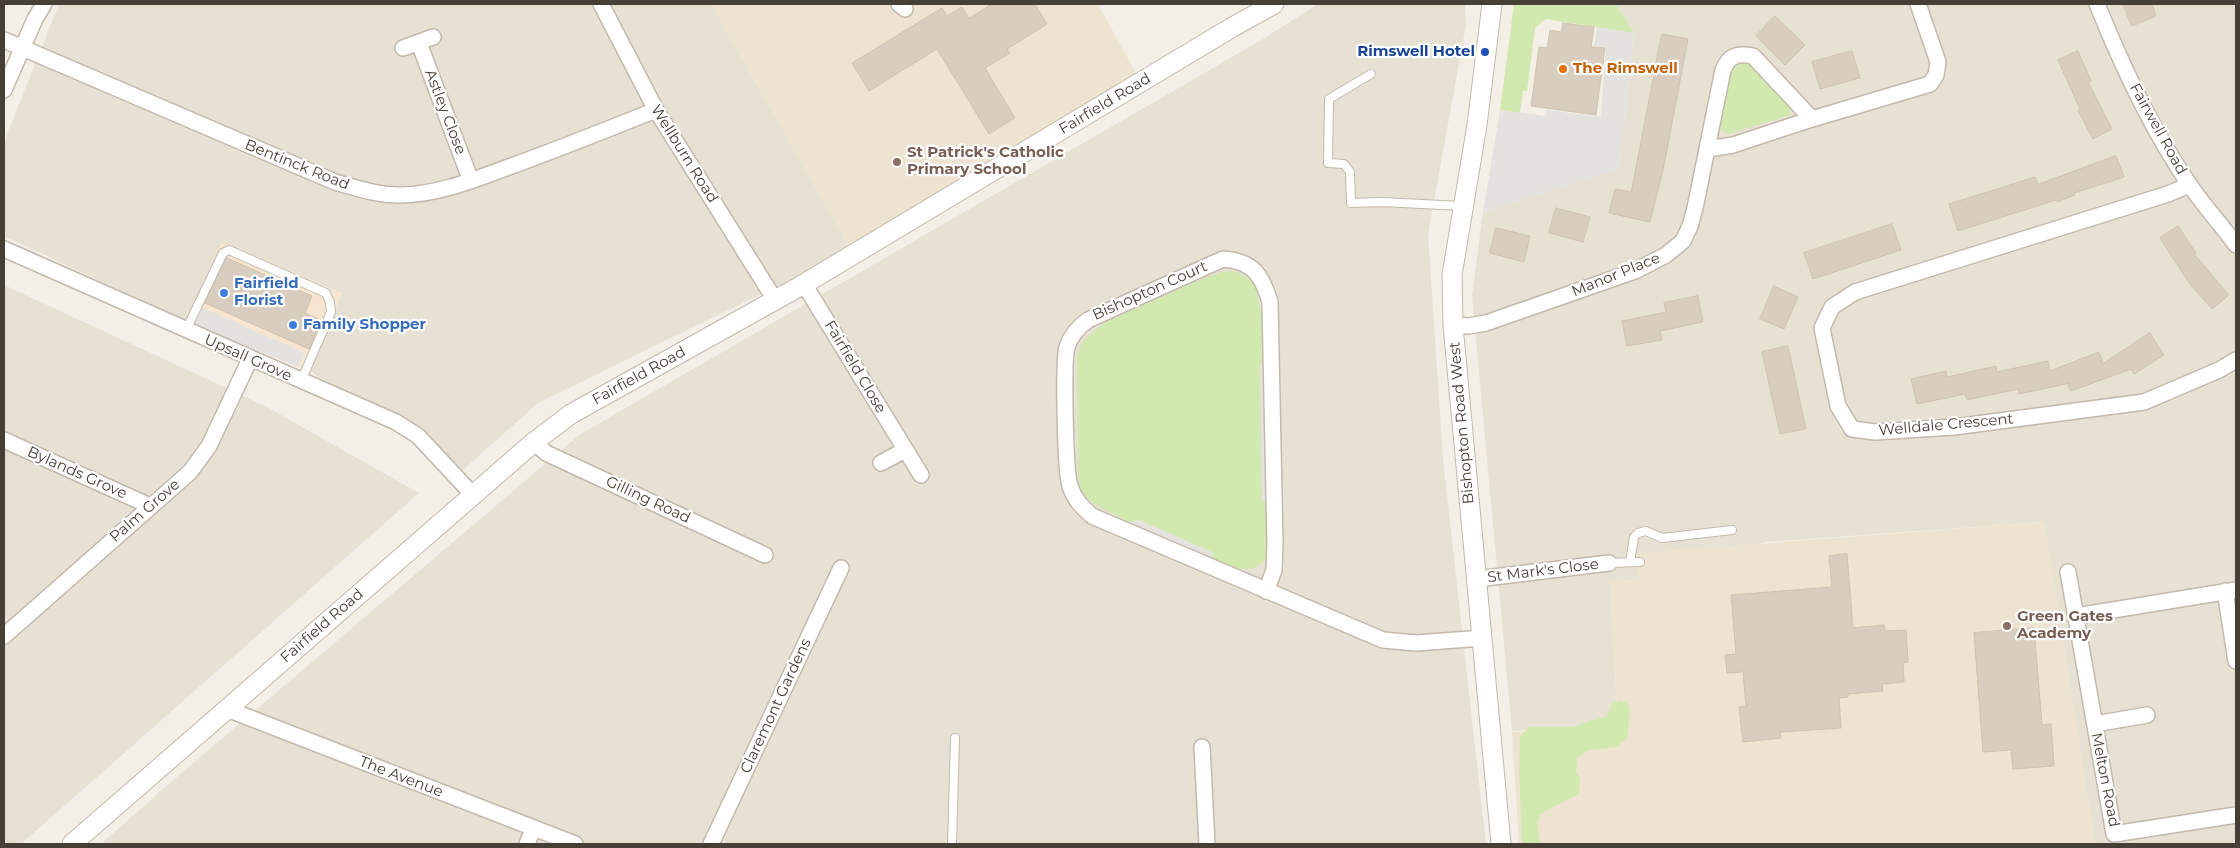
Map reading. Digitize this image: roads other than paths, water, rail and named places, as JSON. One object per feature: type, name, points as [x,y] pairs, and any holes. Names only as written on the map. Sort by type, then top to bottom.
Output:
[{"type":"street","points":[[4,90],[44,4]]},
{"type":"street","name":"Wellburn Road","points":[[601,4],[656,110],[775,300]]},
{"type":"street","name":"Fairfield Road","points":[[72,844],[473,494],[534,442],[571,414],[804,284],[1274,4]]},
{"type":"street","name":"Bishopton Road West","points":[[1492,4],[1477,125],[1452,275],[1453,324],[1502,844]]},
{"type":"street","points":[[1708,150],[1733,145],[1930,84],[1936,75],[1938,62],[1918,4]]},
{"type":"street","name":"Fairwell Road","points":[[2097,4],[2118,58],[2157,131],[2190,185],[2236,245]]},
{"type":"street","name":"Bentinck Road","points":[[4,40],[335,182],[366,191],[398,195],[435,192],[471,181],[656,110]]},
{"type":"street","name":"Astley Close","points":[[403,48],[426,40],[471,181]]},
{"type":"street","name":"Manor Place","points":[[1453,324],[1470,326],[1504,318],[1635,271],[1666,255],[1684,240],[1690,226],[1708,150],[1723,70],[1727,60],[1734,56],[1743,54],[1753,56],[1812,119]]},
{"type":"street","name":"Welldale Crescent","points":[[2190,185],[2159,197],[1855,292],[1832,308],[1822,328],[1838,406],[1853,429],[1875,432],[1954,428],[2144,402],[2219,370],[2236,360]]},
{"type":"street","name":"Upsall Grove","points":[[4,249],[396,422],[418,436],[473,494]]},
{"type":"street","name":"Bishopton Court","points":[[1266,591],[1274,570],[1275,544],[1270,302],[1264,282],[1252,268],[1235,260],[1223,258],[1088,320],[1079,326],[1072,336],[1065,357],[1068,472],[1075,498],[1092,516],[1266,591],[1382,640],[1416,643],[1483,638]]},
{"type":"street","name":"Fairfield Close","points":[[804,284],[921,475]]},
{"type":"street","name":"Palm Grove","points":[[4,636],[190,472],[209,446],[250,359]]},
{"type":"street","name":"Bylands Grove","points":[[4,440],[150,506]]},
{"type":"street","name":"Gilling Road","points":[[534,442],[546,453],[765,555]]},
{"type":"street","points":[[881,463],[906,450]]},
{"type":"street","name":"St Mark's Close","points":[[1477,579],[1609,564]]},
{"type":"street","name":"Claremont Gardens","points":[[711,844],[841,568]]},
{"type":"street","name":"Melton Road","points":[[2068,572],[2114,834],[2236,815]]},
{"type":"street","points":[[2076,616],[2231,590],[2236,661]]},
{"type":"street","name":"The Avenue","points":[[227,709],[575,844]]},
{"type":"street","name":"Melton Road","points":[[2095,724],[2147,716]]},
{"type":"street","points":[[1202,747],[1208,844]]},
{"type":"street","points":[[527,844],[533,828]]},
{"type":"lane","points":[[1371,74],[1328,99],[1328,163],[1344,164],[1350,172],[1351,202],[1464,206]]},
{"type":"lane","points":[[186,330],[223,253],[229,250],[326,293],[330,302],[330,312],[301,381]]},
{"type":"lane","points":[[1630,562],[1634,537],[1641,532],[1646,531],[1662,538],[1732,530]]},
{"type":"lane","points":[[1609,564],[1640,562]]},
{"type":"lane","points":[[952,844],[955,738]]},
{"type":"place","name":"Rimswell Hotel","points":[[1485,52]]},
{"type":"place","name":"The Rimswell","points":[[1563,69]]},
{"type":"place","name":"St Patrick's Catholic Primary School","points":[[897,162]]},
{"type":"place","name":"Fairfield Florist","points":[[224,293]]},
{"type":"place","name":"Family Shopper","points":[[293,325]]},
{"type":"place","name":"Green Gates Academy","points":[[2007,626]]}]
